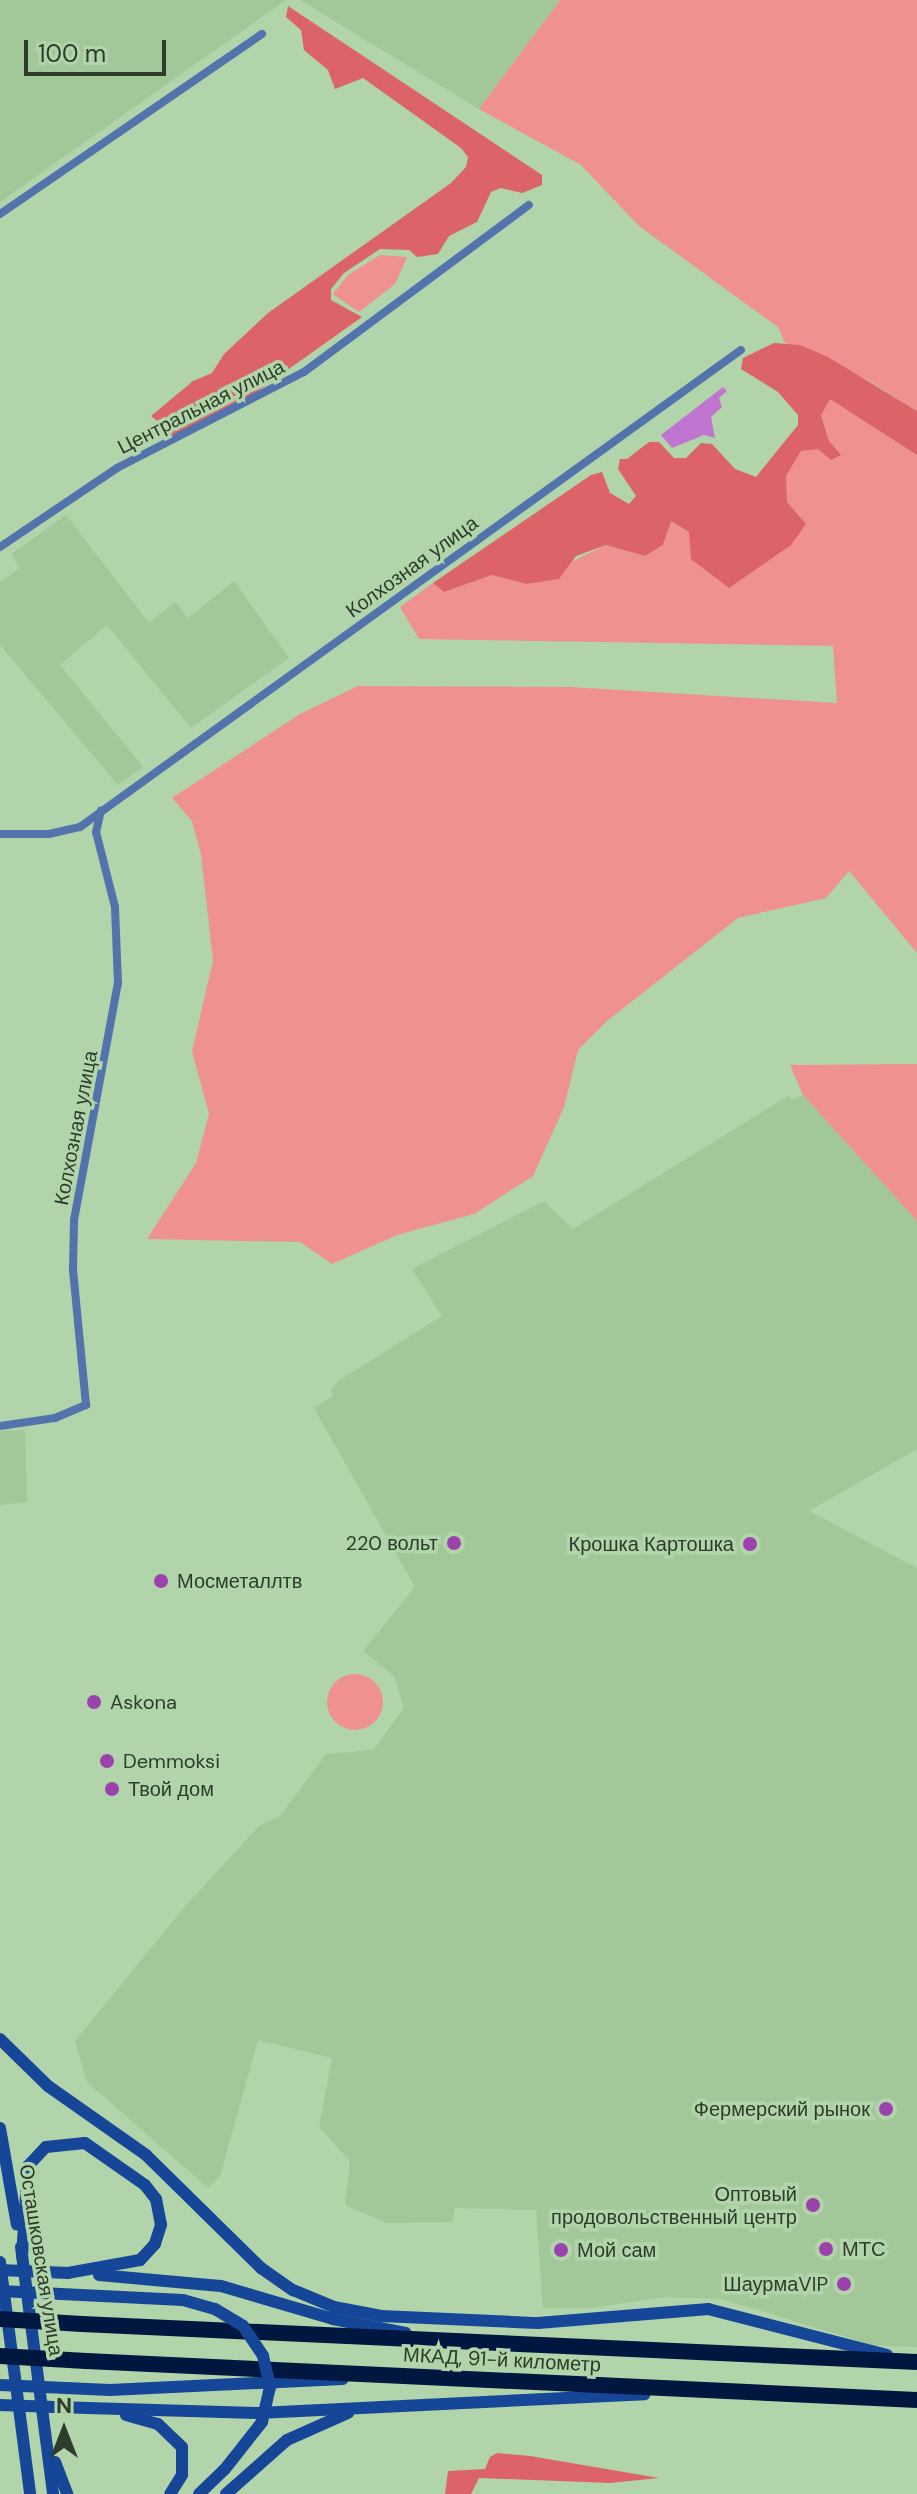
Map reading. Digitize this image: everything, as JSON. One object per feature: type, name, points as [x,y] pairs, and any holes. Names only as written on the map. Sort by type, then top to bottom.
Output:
[{"type":"highway","name":"МКАД, 91-й километр","points":[[0,2319],[916,2362]]},
{"type":"highway","name":"МКАД, 91-й километр","points":[[0,2356],[917,2400]]},
{"type":"main road","points":[[0,2039],[48,2086],[146,2155],[261,2268],[293,2290],[334,2307]]},
{"type":"main road","name":"Осташковская улица","points":[[0,2128],[22,2256],[53,2494]]},
{"type":"main road","points":[[22,2256],[28,2166],[46,2147],[85,2143],[145,2185],[156,2199],[161,2225],[155,2244],[140,2260],[88,2272]]},
{"type":"main road","name":"Осташковская улица","points":[[0,2262],[26,2456],[28,2494]]},
{"type":"main road","points":[[0,2270],[88,2272],[180,2280],[279,2301],[381,2316],[538,2323],[708,2309],[916,2362]]},
{"type":"main road","points":[[0,2291],[183,2300],[215,2309],[243,2326],[263,2356],[270,2387],[253,2437],[199,2494]]},
{"type":"main road","points":[[279,2301],[333,2319],[443,2340]]},
{"type":"main road","points":[[0,2385],[110,2390],[407,2376]]},
{"type":"main road","points":[[0,2405],[110,2411],[259,2413],[733,2391]]},
{"type":"main road","points":[[226,2494],[306,2427],[387,2406]]},
{"type":"main road","points":[[110,2411],[158,2424],[174,2434],[185,2461],[170,2494]]},
{"type":"main road","points":[[46,2432],[67,2494]]},
{"type":"street","points":[[0,214],[262,34]]},
{"type":"street","name":"Центральная улица","points":[[0,547],[117,468],[304,372],[529,205]]},
{"type":"street","name":"Колхозная улица","points":[[0,834],[49,834],[80,827],[741,350]]},
{"type":"street","name":"Колхозная улица","points":[[0,1426],[55,1418],[86,1405],[73,1269],[74,1220],[118,983],[115,907],[96,832],[101,811]]},
{"type":"street","points":[[80,827],[96,832]]},
{"type":"shaded area","points":[[0,0],[286,0],[0,202]]},
{"type":"shaded area","points":[[300,0],[560,0],[479,109]]},
{"type":"shaded area","points":[[560,0],[917,0],[917,411],[869,381],[784,342],[779,328],[639,226],[581,165],[479,109]]},
{"type":"shaded area","points":[[288,6],[542,175],[542,185],[522,193],[501,188],[491,192],[477,222],[449,236],[438,254],[417,257],[409,250],[380,249],[344,273],[331,289],[331,300],[362,317],[251,396],[185,432],[164,437],[162,425],[151,416],[193,381],[212,373],[224,354],[268,313],[451,183],[466,167],[468,157],[461,148],[363,78],[335,89],[328,70],[304,50],[301,30],[286,17]]},
{"type":"shaded area","points":[[380,255],[407,257],[395,284],[359,312],[333,294],[348,275]]},
{"type":"shaded area","points":[[774,343],[800,345],[828,357],[917,411],[917,455],[830,399],[821,415],[829,441],[841,455],[831,460],[818,449],[801,451],[786,476],[787,502],[806,524],[791,545],[729,588],[691,559],[689,532],[671,521],[663,545],[645,556],[606,545],[576,556],[559,579],[526,584],[492,575],[444,592],[433,583],[591,475],[602,472],[610,493],[629,504],[636,496],[618,469],[620,459],[627,459],[649,442],[659,442],[674,458],[686,458],[701,443],[712,444],[735,469],[756,477],[798,425],[798,415],[778,392],[741,369],[743,358]]},
{"type":"shaded area","points":[[723,387],[727,391],[719,398],[722,407],[711,417],[715,438],[704,435],[672,448],[661,435]]},
{"type":"shaded area","points":[[830,398],[917,455],[917,953],[849,871],[826,898],[738,918],[607,1021],[578,1050],[564,1107],[533,1176],[474,1214],[397,1235],[332,1264],[300,1242],[147,1239],[196,1163],[209,1114],[192,1051],[213,961],[201,854],[192,821],[172,798],[300,714],[358,686],[570,687],[837,703],[833,646],[419,639],[400,607],[433,583],[444,592],[492,575],[526,584],[606,545],[645,556],[671,520],[689,532],[787,502],[786,476],[801,451],[829,441],[821,414]]},
{"type":"shaded area","points":[[66,515],[149,623],[175,602],[188,618],[234,581],[289,658],[191,728],[107,625],[60,665],[143,767],[118,785],[0,645],[0,582],[20,568],[11,554]]},
{"type":"shaded area","points":[[917,1064],[917,1221],[803,1095],[790,1065]]},
{"type":"shaded area","points":[[803,1095],[917,1221],[917,1449],[809,1511],[917,1568],[917,2347],[872,2345],[722,2299],[666,2297],[591,2308],[543,2308],[536,2210],[455,2208],[453,2222],[386,2223],[345,2205],[350,2161],[319,2127],[332,2058],[258,2040],[220,2176],[208,2188],[87,2082],[75,2041],[187,1904],[259,1826],[280,1816],[326,1754],[373,1750],[404,1708],[394,1676],[363,1651],[415,1587],[314,1408],[333,1396],[330,1390],[340,1380],[442,1316],[412,1269],[544,1201],[573,1229],[788,1096],[792,1100]]},
{"type":"shaded area","points":[[25,1430],[27,1502],[0,1505],[0,1431]]},
{"type":"shaded area","points":[[355,1674],[375,1682],[383,1702],[375,1722],[355,1730],[335,1722],[327,1702],[335,1682]]},
{"type":"shaded area","points":[[497,2453],[659,2478],[610,2483],[479,2478],[471,2494],[445,2494],[448,2471],[485,2469],[490,2457]]},
{"type":"place","name":"220 вольт","points":[[454,1543]]},
{"type":"place","name":"Крошка Картошка","points":[[750,1544]]},
{"type":"place","name":"Мосметаллтв","points":[[161,1581]]},
{"type":"place","name":"Askona","points":[[94,1702]]},
{"type":"place","name":"Demmoksi","points":[[107,1761]]},
{"type":"place","name":"Твой дом","points":[[112,1789]]},
{"type":"place","name":"Фермерский рынок","points":[[886,2109]]},
{"type":"place","name":"Оптовый продовольственный центр","points":[[813,2205]]},
{"type":"place","name":"МТС","points":[[826,2249]]},
{"type":"place","name":"Мой сам","points":[[561,2250]]},
{"type":"place","name":"ШаурмаVIP","points":[[844,2284]]}]
